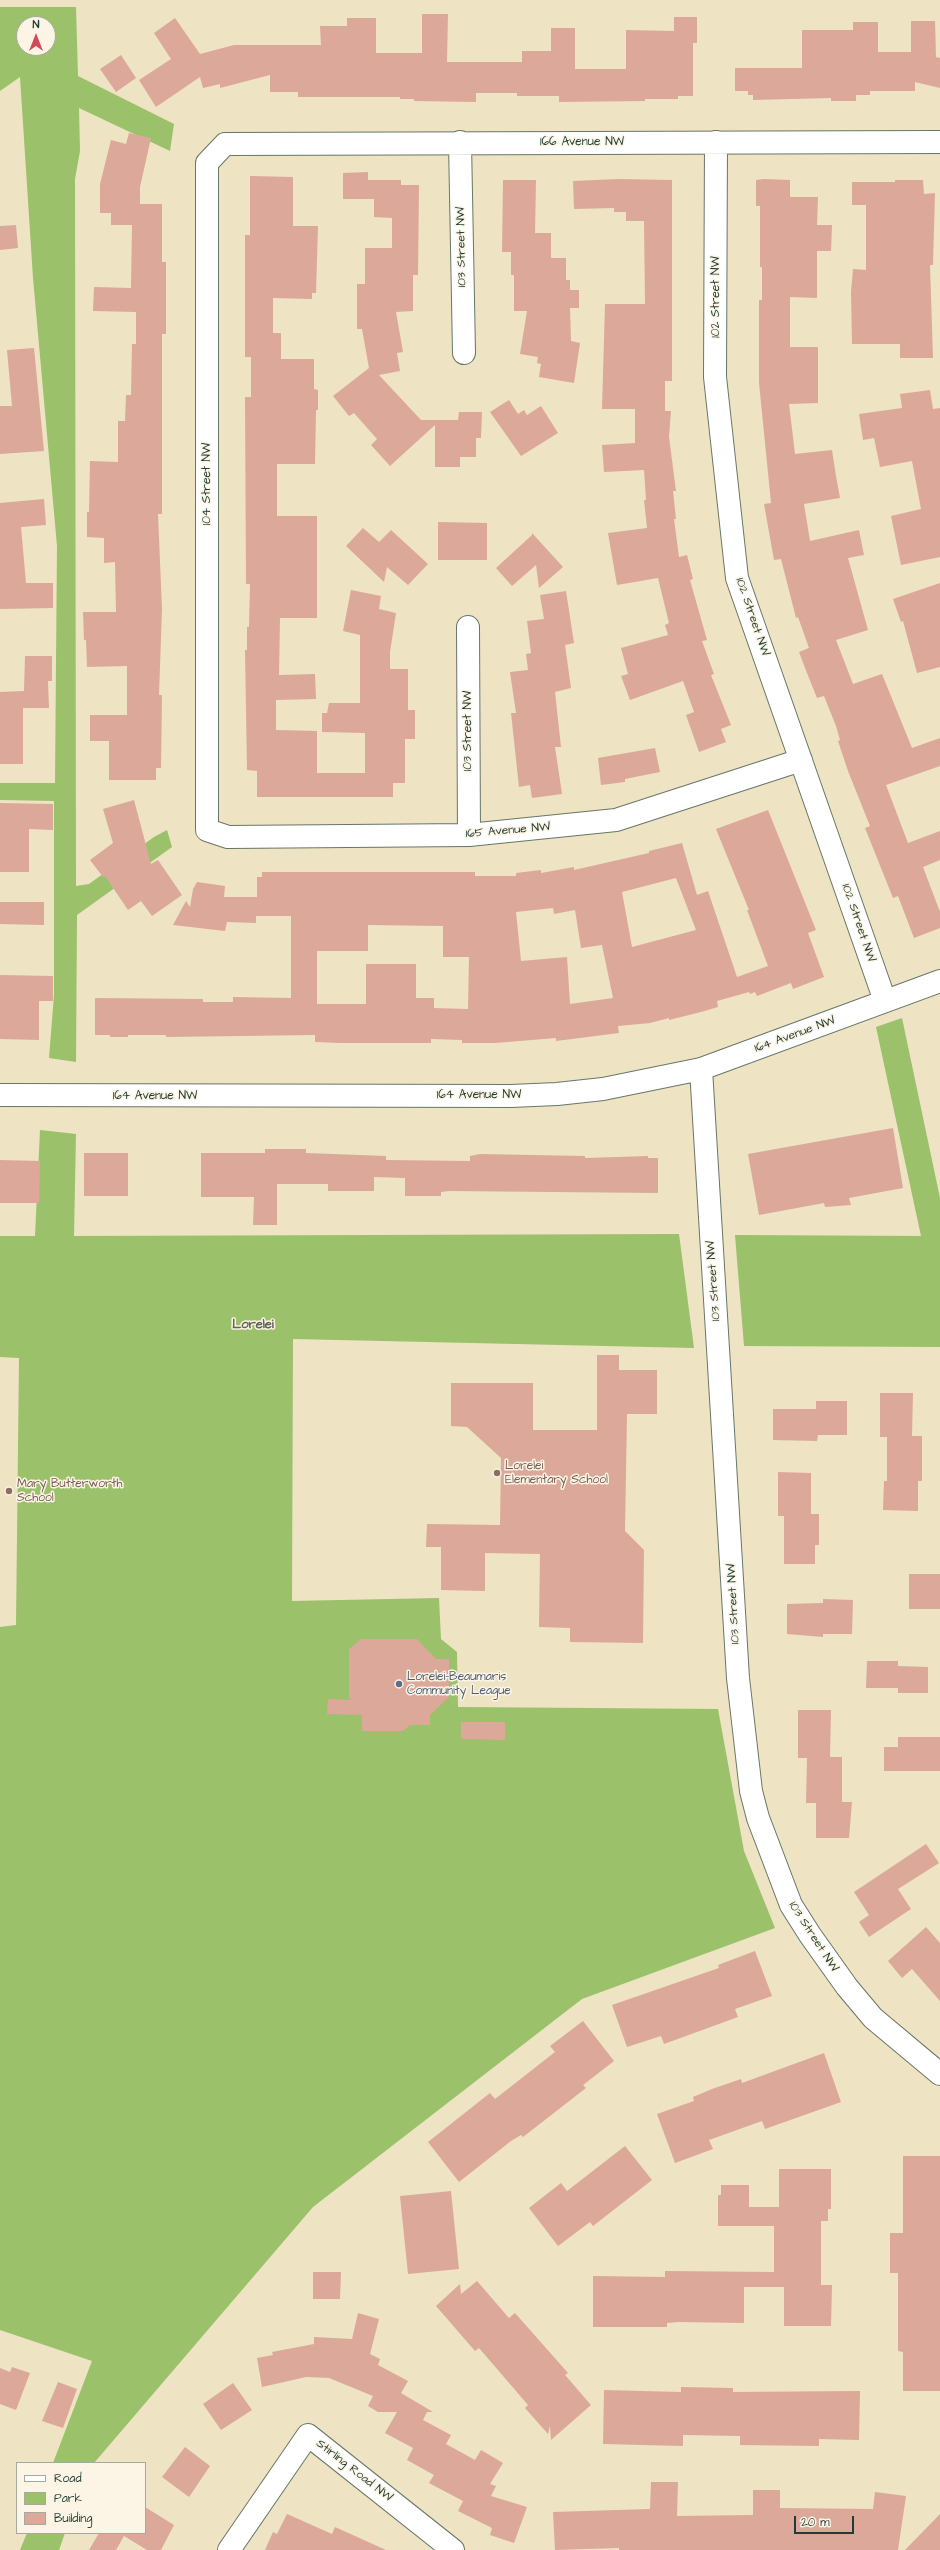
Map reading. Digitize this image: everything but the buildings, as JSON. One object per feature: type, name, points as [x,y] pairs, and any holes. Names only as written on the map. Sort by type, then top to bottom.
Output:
[{"type":"street","name":"166 Avenue NW","points":[[225,144],[460,142],[940,142]]},
{"type":"street","name":"103 Street NW","points":[[460,142],[464,353]]},
{"type":"street","name":"102 Street NW","points":[[716,142],[715,377],[737,578],[885,1001]]},
{"type":"street","name":"104 Street NW","points":[[206,830],[207,163],[225,144]]},
{"type":"street","name":"103 Street NW","points":[[468,627],[469,835]]},
{"type":"street","name":"165 Avenue NW","points":[[206,830],[228,837],[469,835],[616,820],[801,760]]},
{"type":"street","name":"164 Avenue NW","points":[[0,1095],[557,1094],[643,1082],[701,1069],[940,980]]},
{"type":"street","name":"103 Street NW","points":[[701,1069],[738,1678],[751,1791],[758,1818],[791,1905],[810,1935],[847,1987],[873,2018],[940,2074]]},
{"type":"street","name":"Stirling Road NW","points":[[229,2550],[308,2435],[453,2550]]},
{"type":"green space","points":[[0,7],[76,7],[78,76],[174,124],[170,151],[79,108],[80,151],[75,179],[76,886],[89,884],[154,837],[167,830],[172,847],[77,915],[76,1062],[49,1058],[54,995],[54,801],[0,800],[0,783],[55,783],[57,546],[33,278],[20,77],[0,91]]},
{"type":"green space","points":[[902,1018],[940,1198],[940,1347],[744,1346],[735,1235],[921,1236],[876,1027]]},
{"type":"green space","points":[[40,1130],[76,1134],[74,1236],[679,1234],[694,1348],[293,1339],[292,1601],[439,1598],[441,1639],[457,1652],[458,1707],[718,1709],[744,1851],[775,1928],[582,1999],[313,2207],[95,2462],[53,2462],[92,2361],[0,2330],[0,1627],[16,1625],[19,1358],[0,1357],[0,1236],[35,1236]]},
{"type":"green space","points":[[27,2534],[65,2534],[59,2550],[20,2550]]},
{"type":"place","name":"Lorelei Elementary School","points":[[497,1473]]},
{"type":"place","name":"Mary Butterworth School","points":[[9,1491]]},
{"type":"place","name":"Lorelei-Beaumaris Community League","points":[[399,1684]]},
{"type":"district","name":"Lorelei","points":[[253,1325]]}]
